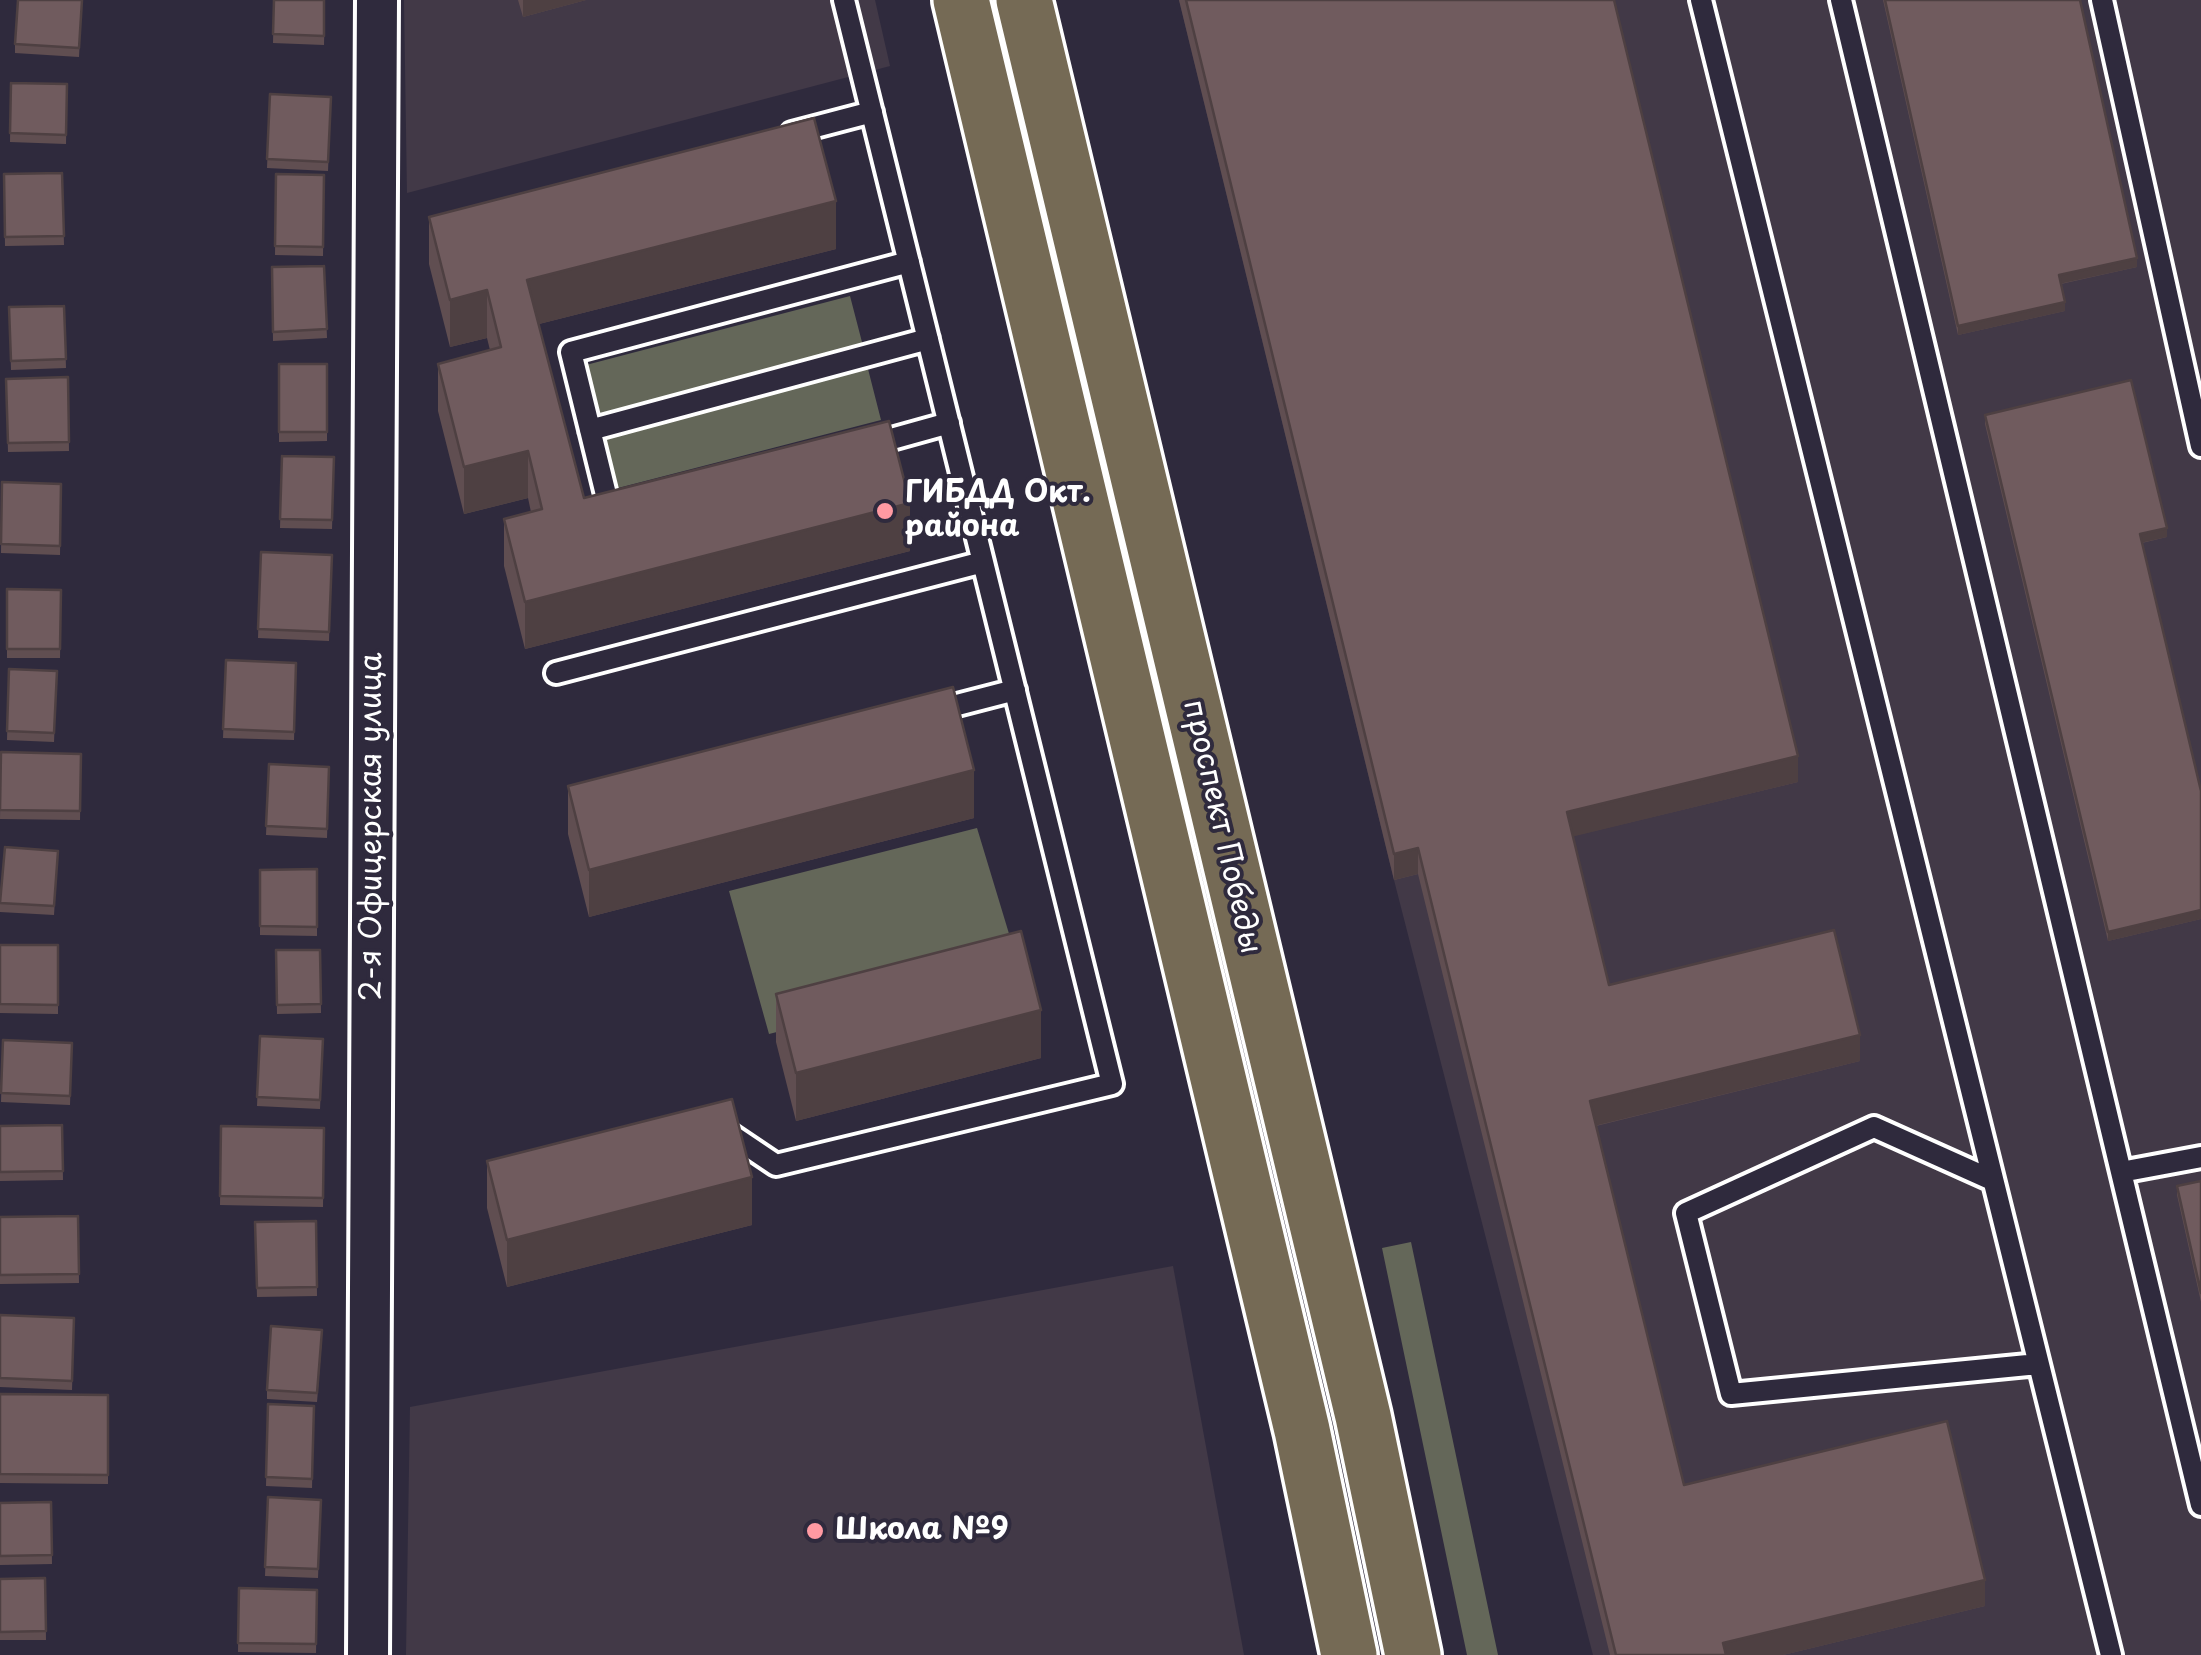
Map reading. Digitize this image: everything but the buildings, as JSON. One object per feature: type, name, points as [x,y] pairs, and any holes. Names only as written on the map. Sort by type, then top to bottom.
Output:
[{"type":"main road","name":"проспект Победы","points":[[961,0],[1302,1430],[1349,1655]]},
{"type":"main road","name":"проспект Победы","points":[[1024,0],[1363,1416],[1413,1655]]},
{"type":"street","name":"2-я Офицерская улица","points":[[368,1655],[378,0]]},
{"type":"lane","points":[[705,1132],[724,1127],[776,1165],[1112,1084],[844,0]]},
{"type":"lane","points":[[1701,0],[2111,1655]]},
{"type":"lane","points":[[1842,0],[2201,1504]]},
{"type":"lane","points":[[2102,0],[2201,446]]},
{"type":"lane","points":[[776,137],[872,112]]},
{"type":"lane","points":[[629,510],[610,515],[571,352],[909,262]]},
{"type":"lane","points":[[590,430],[928,339]]},
{"type":"lane","points":[[855,449],[949,423]]},
{"type":"lane","points":[[556,673],[983,562]]},
{"type":"lane","points":[[920,715],[1015,690]]},
{"type":"lane","points":[[1992,1180],[1874,1127],[1686,1213],[1731,1394],[2038,1364]]},
{"type":"lane","points":[[2122,1172],[2201,1157]]},
{"type":"shaded area","points":[[404,0],[875,0],[890,66],[407,193]]},
{"type":"shaded area","points":[[1179,0],[2201,0],[2201,1655],[1593,1655],[1394,880]]},
{"type":"shaded area","name":"Школа №9","points":[[1173,1266],[1244,1655],[406,1655],[410,1407]]},
{"type":"green space","points":[[850,296],[863,346],[600,415],[586,365]]},
{"type":"green space","points":[[868,369],[881,420],[618,488],[604,438]]},
{"type":"green space","points":[[977,828],[1020,970],[769,1034],[729,891]]},
{"type":"green space","points":[[1411,1242],[1498,1655],[1467,1655],[1382,1248]]},
{"type":"place","name":"ГИБДД Окт. района","points":[[885,511]]},
{"type":"place","name":"Школа №9","points":[[815,1531]]}]
